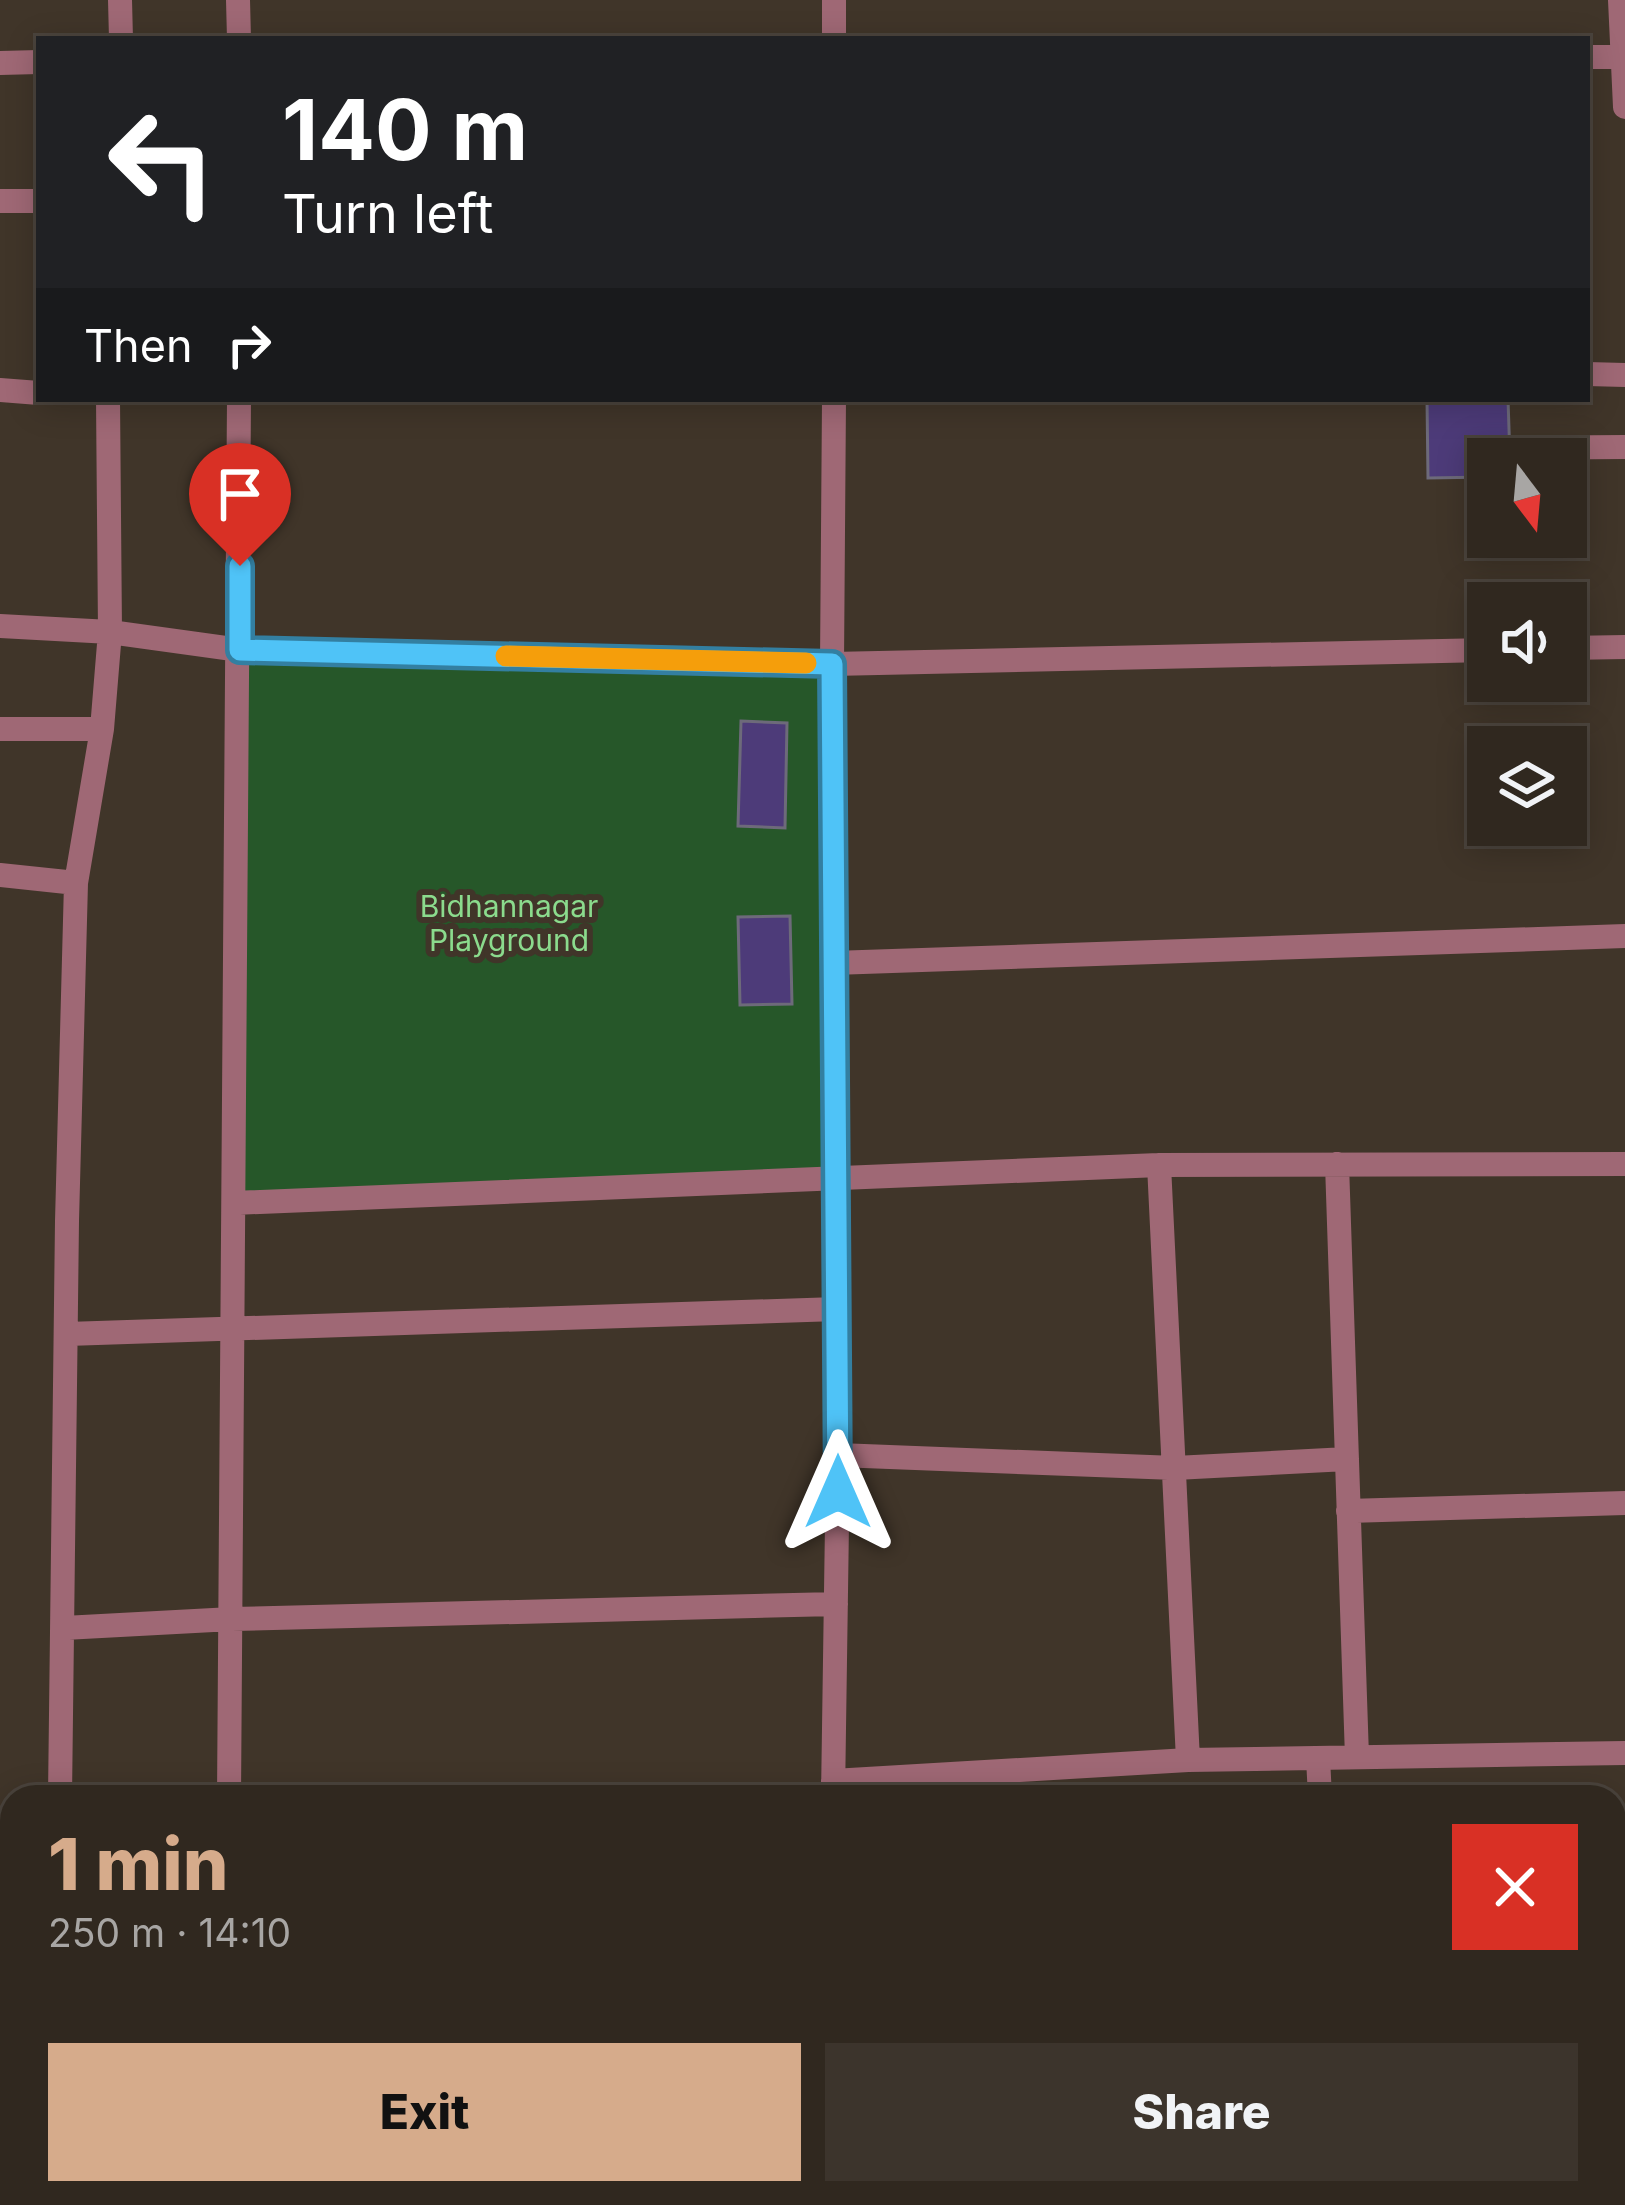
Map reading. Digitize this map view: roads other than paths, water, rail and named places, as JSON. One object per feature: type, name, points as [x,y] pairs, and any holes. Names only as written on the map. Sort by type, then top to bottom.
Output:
[{"type":"street","points":[[120,0],[121,36]]},
{"type":"street","points":[[238,0],[239,36]]},
{"type":"street","points":[[834,0],[834,36]]},
{"type":"street","points":[[1620,0],[1625,107]]},
{"type":"street","points":[[1590,57],[1623,57]]},
{"type":"street","points":[[0,64],[36,62]]},
{"type":"street","points":[[0,201],[36,201]]},
{"type":"street","points":[[1590,374],[1625,375]]},
{"type":"street","points":[[0,390],[36,393]]},
{"type":"street","points":[[60,1785],[76,883],[102,729],[110,632],[108,402]]},
{"type":"street","points":[[229,1785],[239,402]]},
{"type":"street","points":[[833,1785],[838,1456],[834,402]]},
{"type":"street","points":[[1587,447],[1625,447]]},
{"type":"street","points":[[0,626],[110,632],[240,650],[832,664],[1467,650]]},
{"type":"street","points":[[1587,648],[1625,647]]},
{"type":"street","points":[[0,729],[102,729]]},
{"type":"street","points":[[0,875],[76,883]]},
{"type":"street","points":[[833,963],[1625,936]]},
{"type":"street","points":[[1337,1164],[1357,1757]]},
{"type":"street","points":[[234,1202],[1160,1165],[1625,1164]]},
{"type":"street","points":[[1160,1165],[1188,1760]]},
{"type":"street","points":[[67,1334],[837,1309]]},
{"type":"street","points":[[838,1456],[1175,1468],[1347,1460]]},
{"type":"street","points":[[1348,1511],[1625,1503]]},
{"type":"street","points":[[64,1628],[232,1619],[836,1604]]},
{"type":"street","points":[[955,1785],[1188,1760],[1625,1753]]},
{"type":"street","points":[[1318,1758],[1319,1785]]},
{"type":"park label","name":"Bidhannagar Playground","points":[[509,924]]}]
